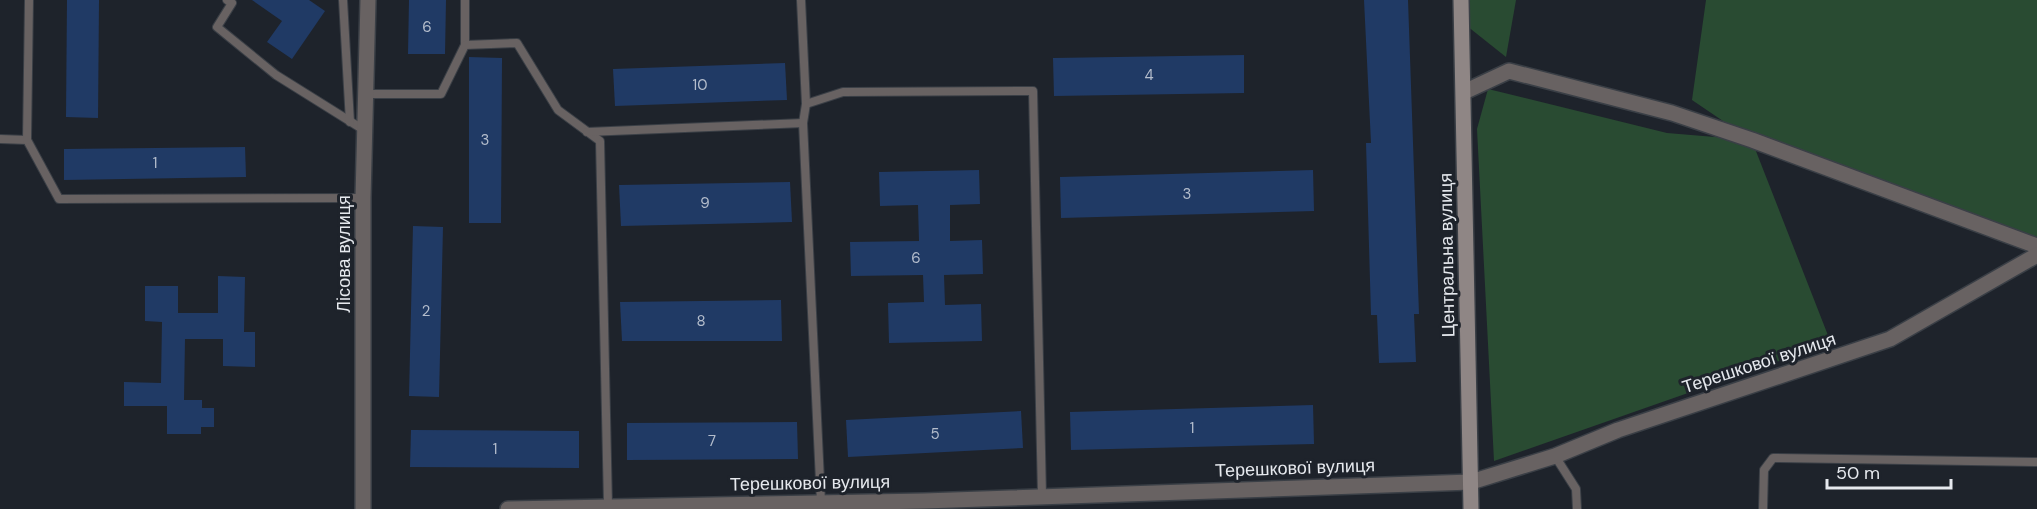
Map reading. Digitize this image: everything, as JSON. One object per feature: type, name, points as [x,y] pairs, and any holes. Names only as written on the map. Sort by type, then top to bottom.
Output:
[{"type":"main road","name":"Центральна вулиця","points":[[1461,0],[1471,509]]},
{"type":"street","name":"Лісова вулиця","points":[[363,509],[363,198],[368,0]]},
{"type":"street","points":[[1464,92],[1509,71],[1672,113],[1752,140],[2037,246]]},
{"type":"street","name":"Терешкової вулиця","points":[[508,509],[1042,496],[1471,482],[1555,456],[1618,430],[1890,339],[2037,255]]},
{"type":"lane","points":[[29,0],[27,140],[59,199],[363,198]]},
{"type":"lane","points":[[227,0],[232,3],[217,27],[276,75],[365,131]]},
{"type":"lane","points":[[343,0],[350,122]]},
{"type":"lane","points":[[366,94],[441,94],[465,45],[465,0]]},
{"type":"lane","points":[[801,0],[806,104],[803,123],[821,502]]},
{"type":"lane","points":[[465,45],[517,43],[558,110],[600,141],[608,505]]},
{"type":"lane","points":[[806,104],[843,92],[1033,91],[1042,496]]},
{"type":"lane","points":[[587,132],[803,123]]},
{"type":"lane","points":[[0,139],[27,140]]},
{"type":"lane","points":[[1555,456],[1576,489],[1577,509]]},
{"type":"lane","points":[[1763,509],[1764,470],[1773,458],[2037,462]]},
{"type":"green space","points":[[1466,0],[1516,0],[1506,57],[1467,26]]},
{"type":"green space","points":[[1706,0],[2037,0],[2037,246],[1752,141],[1831,343],[1494,461],[1477,129],[1488,89],[1667,133],[1751,140],[1692,100]]},
{"type":"building","points":[[67,0],[99,0],[98,118],[66,117]]},
{"type":"building","points":[[252,0],[309,0],[325,11],[292,59],[267,42],[282,21]]},
{"type":"building","points":[[409,0],[446,0],[445,54],[408,54]]},
{"type":"building","points":[[1364,0],[1408,0],[1419,314],[1414,314],[1416,362],[1379,363],[1377,315],[1371,315],[1366,143],[1371,143]]},
{"type":"building","points":[[1244,55],[1244,93],[1054,96],[1053,58]]},
{"type":"building","points":[[469,57],[502,58],[501,223],[469,223]]},
{"type":"building","points":[[785,63],[787,100],[615,106],[613,69]]},
{"type":"building","points":[[245,147],[246,177],[64,180],[64,149]]},
{"type":"building","points":[[979,170],[980,204],[950,205],[950,241],[982,240],[983,274],[944,275],[945,305],[981,304],[982,341],[889,343],[888,303],[924,302],[923,275],[851,276],[850,242],[919,241],[918,205],[880,206],[879,172]]},
{"type":"building","points":[[1313,170],[1314,211],[1061,218],[1060,177]]},
{"type":"building","points":[[790,182],[792,222],[621,226],[619,185]]},
{"type":"building","points":[[413,226],[443,227],[439,397],[409,396]]},
{"type":"building","points":[[218,276],[245,277],[244,332],[255,332],[255,367],[223,366],[223,339],[185,339],[184,400],[202,400],[202,408],[214,408],[214,427],[201,427],[201,434],[167,434],[167,406],[124,406],[124,382],[161,383],[162,322],[145,321],[145,286],[178,286],[178,313],[218,313]]},
{"type":"building","points":[[781,300],[782,341],[622,341],[620,302]]},
{"type":"building","points":[[1313,405],[1314,444],[1071,450],[1070,412]]},
{"type":"building","points":[[1021,411],[1023,448],[848,457],[846,420]]},
{"type":"building","points":[[797,422],[798,459],[627,460],[627,423]]},
{"type":"building","points":[[411,430],[579,431],[579,468],[410,467]]}]
